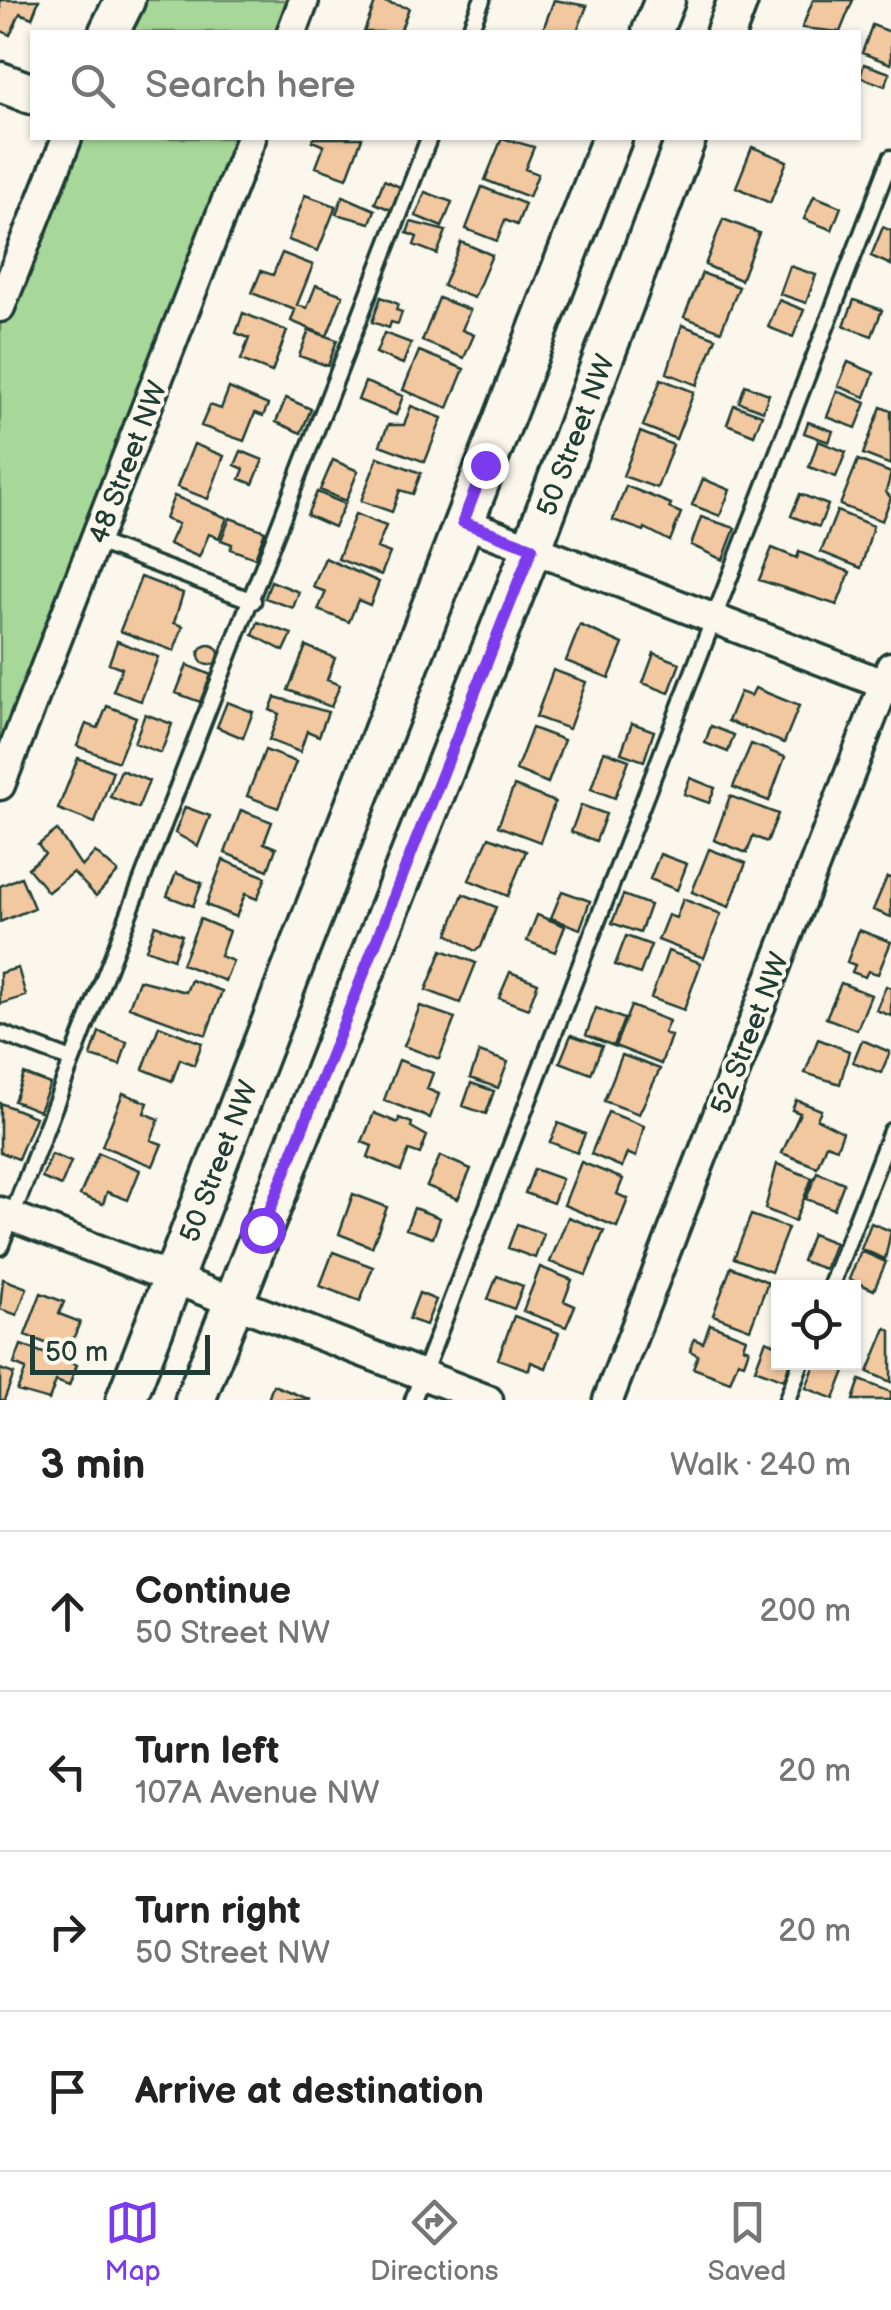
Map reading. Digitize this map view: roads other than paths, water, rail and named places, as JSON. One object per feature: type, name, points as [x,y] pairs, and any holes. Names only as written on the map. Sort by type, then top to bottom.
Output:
[{"type":"street","points":[[110,30],[125,0]]},
{"type":"street","points":[[293,30],[304,0]]},
{"type":"street","points":[[653,30],[664,0]]},
{"type":"street","points":[[727,30],[738,0]]},
{"type":"street","points":[[0,82],[30,93]]},
{"type":"street","points":[[0,308],[66,140]]},
{"type":"street","name":"48 Street NW","points":[[0,785],[251,140]]},
{"type":"street","name":"50 Street NW","points":[[126,1400],[611,140]]},
{"type":"street","name":"50 Street NW","points":[[195,1400],[532,548],[685,140]]},
{"type":"street","points":[[463,522],[713,618],[889,679]]},
{"type":"street","name":"52 Street NW","points":[[608,1400],[889,679]]},
{"type":"street","points":[[6,1214],[234,1302],[418,1387],[488,1400]]},
{"type":"lane","points":[[470,30],[482,0]]},
{"type":"lane","points":[[0,1248],[6,1214],[72,1060],[253,601],[428,140]]},
{"type":"lane","points":[[418,1387],[891,158]]},
{"type":"lane","points":[[97,542],[253,601]]},
{"type":"lane","points":[[0,1033],[72,1060]]},
{"type":"lane","points":[[833,1280],[891,1131]]},
{"type":"lane","points":[[787,1400],[798,1370]]}]
